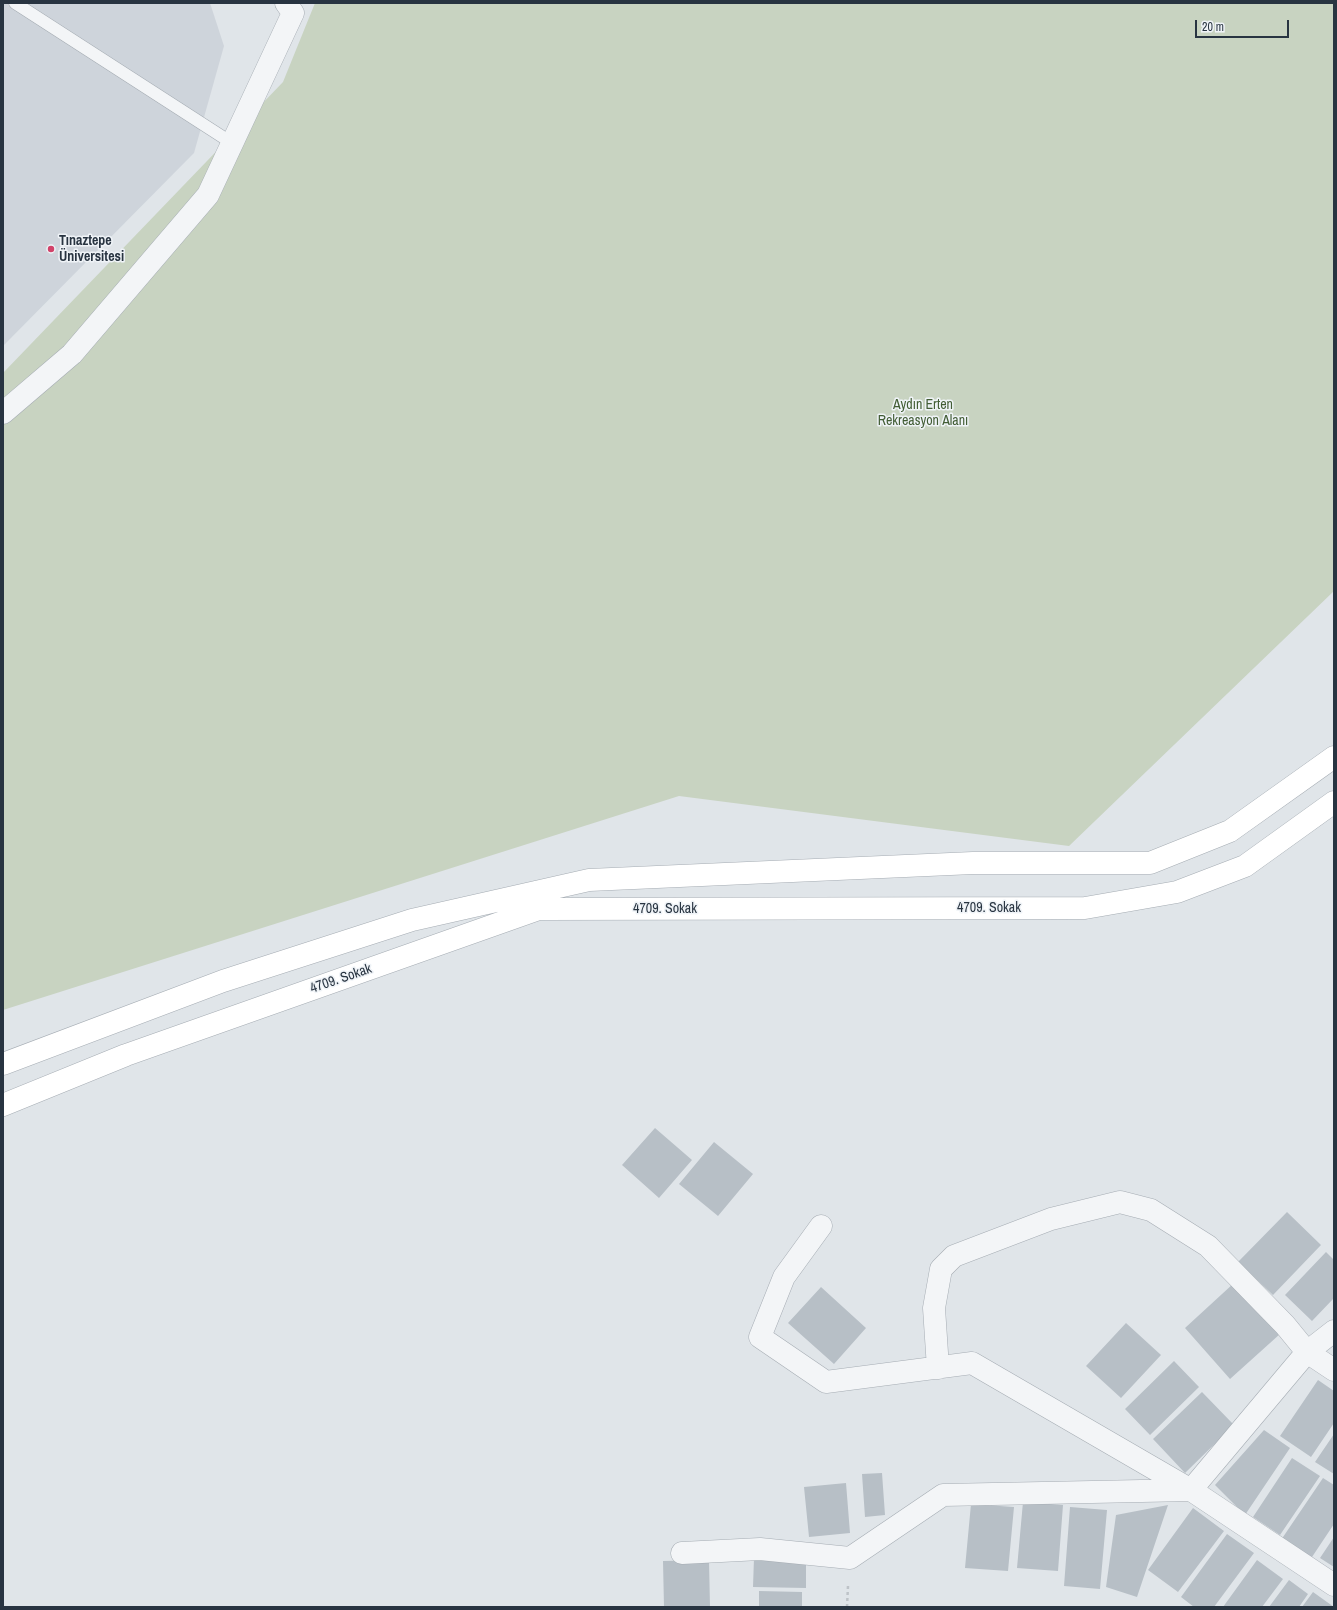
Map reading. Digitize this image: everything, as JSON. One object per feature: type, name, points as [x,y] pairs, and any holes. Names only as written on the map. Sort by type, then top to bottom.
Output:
[{"type":"street","points":[[3,413],[72,354],[208,195],[292,6]]},
{"type":"street","points":[[3,1064],[223,981],[412,920],[589,880],[973,863],[1150,863],[1230,831],[1334,757]]},
{"type":"street","name":"4709. Sokak","points":[[3,1105],[126,1055],[538,909],[1085,908],[1178,892],[1245,866],[1334,802]]},
{"type":"street","points":[[938,1368],[934,1308],[941,1269],[954,1256],[1051,1219],[1120,1202],[1151,1210],[1208,1246],[1285,1325],[1307,1352],[1334,1370]]},
{"type":"street","points":[[821,1226],[784,1277],[760,1337],[826,1382],[972,1363],[1191,1490],[1334,1585]]},
{"type":"street","points":[[682,1553],[760,1549],[850,1558],[943,1495],[1191,1490],[1307,1352],[1334,1331]]},
{"type":"lane","points":[[15,3],[232,143]]},
{"type":"shaded area","name":"Tınaztepe Üniversitesi","points":[[3,3],[210,3],[224,46],[194,153],[3,346]]},
{"type":"green space","name":"Aydın Erten Rekreasyon Alanı","points":[[315,3],[1334,3],[1334,591],[1069,846],[679,796],[3,1010],[3,373],[283,82]]},
{"type":"building","points":[[655,1128],[692,1160],[659,1198],[622,1165]]},
{"type":"building","points":[[714,1142],[753,1174],[718,1216],[679,1184]]},
{"type":"building","points":[[1287,1212],[1321,1245],[1273,1295],[1238,1262]]},
{"type":"building","points":[[1326,1252],[1334,1260],[1334,1298],[1312,1321],[1285,1295]]},
{"type":"building","points":[[1234,1283],[1280,1334],[1230,1379],[1185,1328]]},
{"type":"building","points":[[821,1287],[866,1328],[834,1364],[788,1323]]},
{"type":"building","points":[[1126,1323],[1161,1355],[1121,1398],[1086,1366]]},
{"type":"building","points":[[1174,1361],[1199,1387],[1150,1435],[1125,1409]]},
{"type":"building","points":[[1318,1380],[1334,1391],[1334,1423],[1311,1457],[1280,1436]]},
{"type":"building","points":[[1202,1392],[1234,1425],[1185,1473],[1153,1439]]},
{"type":"building","points":[[1264,1430],[1290,1448],[1245,1515],[1215,1485]]},
{"type":"building","points":[[1334,1434],[1334,1474],[1315,1462]]},
{"type":"building","points":[[1292,1458],[1320,1476],[1280,1535],[1253,1517]]},
{"type":"building","points":[[882,1473],[885,1515],[865,1517],[862,1474]]},
{"type":"building","points":[[1323,1478],[1334,1485],[1334,1524],[1310,1560],[1281,1540]]},
{"type":"building","points":[[846,1483],[850,1533],[809,1537],[804,1487]]},
{"type":"building","points":[[1023,1502],[1063,1505],[1058,1571],[1017,1568]]},
{"type":"building","points":[[971,1504],[1014,1507],[1008,1571],[965,1568]]},
{"type":"building","points":[[1168,1505],[1137,1597],[1106,1587],[1116,1515]]},
{"type":"building","points":[[1070,1507],[1107,1510],[1100,1589],[1064,1586]]},
{"type":"building","points":[[1193,1508],[1224,1531],[1178,1592],[1148,1570]]},
{"type":"building","points":[[1227,1534],[1254,1553],[1214,1607],[1194,1607],[1181,1597]]},
{"type":"building","points":[[1334,1537],[1334,1567],[1320,1558]]},
{"type":"building","points":[[754,1558],[806,1559],[806,1588],[753,1587]]},
{"type":"building","points":[[709,1560],[710,1607],[664,1607],[663,1561]]},
{"type":"building","points":[[1257,1560],[1283,1579],[1262,1607],[1223,1607]]},
{"type":"building","points":[[1289,1580],[1308,1594],[1299,1607],[1269,1607]]},
{"type":"building","points":[[759,1591],[802,1592],[802,1607],[759,1607]]},
{"type":"building","points":[[1313,1592],[1334,1607],[1302,1607]]},
{"type":"place","name":"Tınaztepe Üniversitesi","points":[[51,249]]}]
